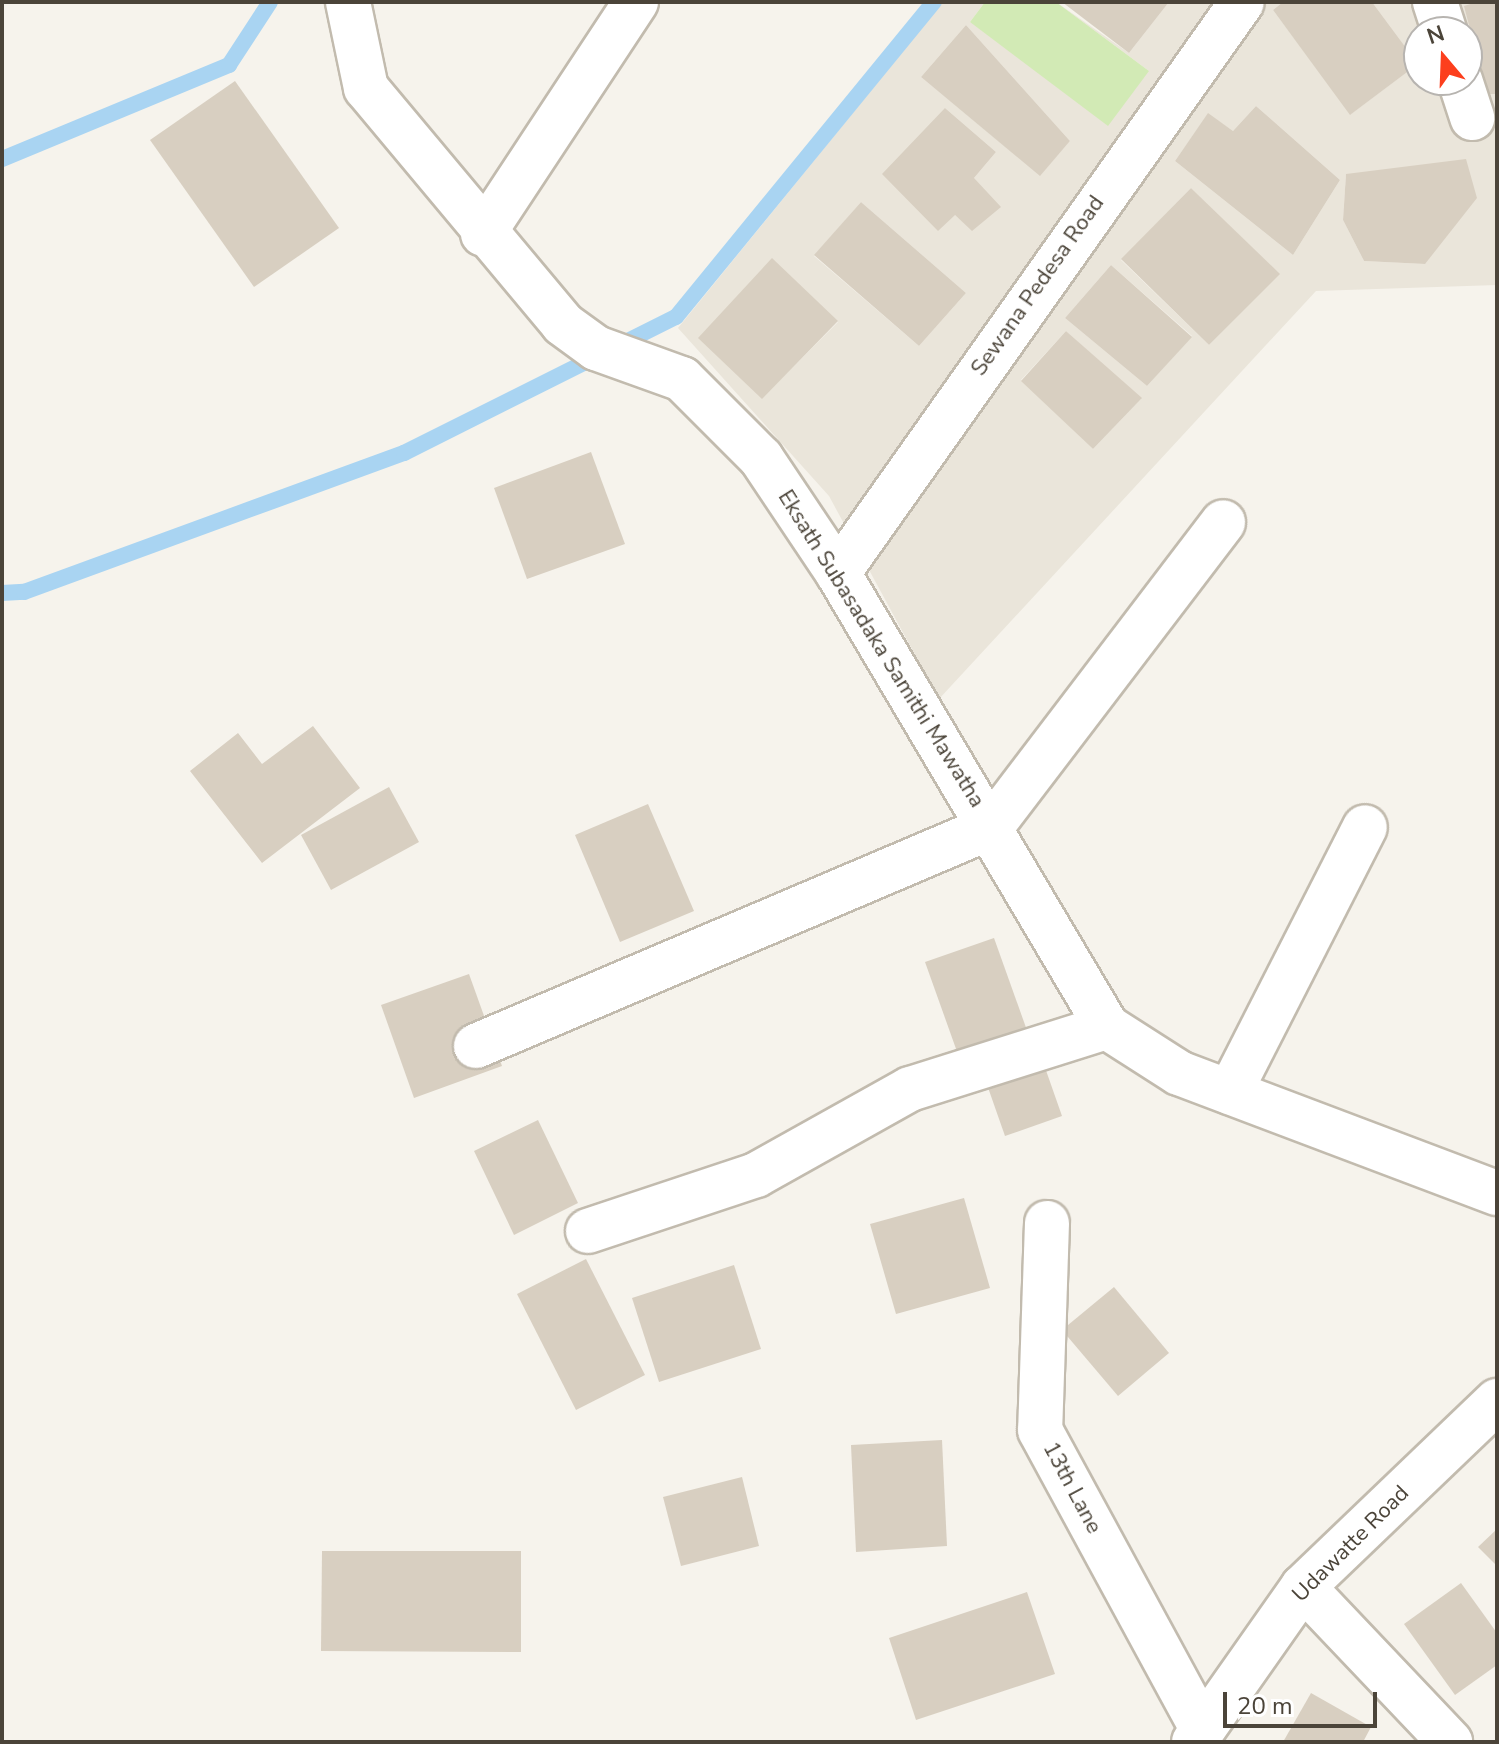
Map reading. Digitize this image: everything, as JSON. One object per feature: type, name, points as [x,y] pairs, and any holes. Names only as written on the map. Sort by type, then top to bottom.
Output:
[{"type":"street","name":"Eksath Subasadaka Samithi Mawatha","points":[[348,2],[366,88],[483,234],[563,324],[596,348],[682,379],[761,458],[838,573],[1107,1027],[1179,1073],[1497,1193]]},
{"type":"street","points":[[483,234],[636,2]]},
{"type":"street","name":"Sewana Pedesa Road","points":[[838,573],[1242,2]]},
{"type":"street","points":[[476,1046],[991,827],[1223,522]]},
{"type":"street","points":[[1230,1092],[1365,827]]},
{"type":"street","points":[[588,1231],[756,1175],[910,1089],[1107,1027]]},
{"type":"street","name":"13th Lane","points":[[1047,1223],[1040,1430],[1198,1735]]},
{"type":"street","name":"Udawatte Road","points":[[1198,1735],[1303,1587],[1497,1401]]},
{"type":"street","points":[[1303,1587],[1450,1742]]},
{"type":"shaded area","points":[[943,2],[985,2],[970,22],[1149,71],[1056,2],[1129,53],[1169,2],[1283,2],[1273,10],[1351,114],[1403,75],[1403,96],[1483,96],[1483,57],[1487,93],[1497,94],[1497,285],[1316,291],[939,699],[829,496],[678,328]],"holes":[[[966,25],[1070,141],[1040,175],[921,77]],[[1256,106],[1340,180],[1293,255],[1175,161],[1208,114],[1233,131]],[[945,108],[996,152],[974,178],[972,230],[955,215]],[[1346,174],[1425,264],[1364,261],[1343,220]],[[1191,188],[1279,274],[1209,345],[1121,260]],[[861,202],[966,293],[919,346],[814,256]],[[772,259],[838,322],[762,398]],[[1111,265],[1192,336],[1147,386],[1065,318]],[[1066,331],[1141,399],[1093,449],[1021,380]]]},
{"type":"shaded area","points":[[1372,2],[1477,2],[1479,16],[1403,16],[1403,44]]},
{"type":"green space","points":[[985,2],[1056,2],[1149,71],[1108,126],[970,22]]},
{"type":"building","points":[[1062,2],[1169,2],[1129,53]]},
{"type":"building","points":[[1283,2],[1372,2],[1403,44],[1403,75],[1350,115],[1273,10]]},
{"type":"building","points":[[1477,2],[1497,2],[1497,94],[1487,94],[1483,79],[1483,16],[1467,16],[1464,6]]},
{"type":"building","points":[[966,25],[1070,141],[1040,176],[921,77]]},
{"type":"building","points":[[235,81],[339,228],[254,287],[150,140]]},
{"type":"building","points":[[1256,106],[1340,180],[1293,255],[1175,161],[1208,113],[1233,131]]},
{"type":"building","points":[[945,108],[996,152],[974,178],[1001,207],[972,231],[955,215],[938,231],[882,174]]},
{"type":"building","points":[[1466,159],[1477,198],[1425,264],[1364,261],[1343,220],[1346,174]]},
{"type":"building","points":[[1191,188],[1280,274],[1209,345],[1121,259]]},
{"type":"building","points":[[861,202],[966,293],[919,346],[814,255]]},
{"type":"building","points":[[772,258],[838,321],[762,399],[698,338]]},
{"type":"building","points":[[1111,265],[1192,337],[1147,386],[1065,318]]},
{"type":"building","points":[[1066,331],[1142,398],[1093,449],[1021,381]]},
{"type":"building","points":[[591,452],[625,544],[527,579],[494,488]]},
{"type":"building","points":[[313,726],[360,788],[262,863],[190,771],[238,733],[262,764]]},
{"type":"building","points":[[389,787],[419,842],[331,890],[301,835]]},
{"type":"building","points":[[648,804],[694,911],[620,942],[575,835]]},
{"type":"building","points":[[994,938],[1029,1036],[960,1060],[925,962]]},
{"type":"building","points":[[469,974],[502,1066],[414,1098],[381,1005]]},
{"type":"building","points":[[1042,1059],[1062,1116],[1005,1136],[985,1079]]},
{"type":"building","points":[[538,1120],[578,1203],[514,1235],[474,1151]]},
{"type":"building","points":[[964,1198],[990,1288],[896,1314],[870,1224]]},
{"type":"building","points":[[586,1259],[645,1375],[576,1410],[517,1294]]},
{"type":"building","points":[[734,1265],[761,1349],[659,1382],[632,1298]]},
{"type":"building","points":[[1114,1287],[1169,1353],[1118,1396],[1062,1330]]},
{"type":"building","points":[[942,1440],[947,1546],[856,1552],[851,1445]]},
{"type":"building","points":[[742,1477],[759,1546],[681,1566],[663,1497]]},
{"type":"building","points":[[1497,1529],[1497,1566],[1478,1547]]},
{"type":"building","points":[[322,1551],[521,1551],[521,1652],[321,1651]]},
{"type":"building","points":[[1461,1583],[1497,1633],[1497,1665],[1455,1695],[1404,1624]]},
{"type":"building","points":[[1027,1592],[1055,1674],[916,1720],[889,1638]]},
{"type":"building","points":[[1311,1693],[1371,1727],[1363,1742],[1283,1742]]},
{"type":"waterway","points":[[2,159],[229,65],[270,2]]},
{"type":"waterway","points":[[2,593],[24,592],[404,453],[676,317],[934,2]]}]
